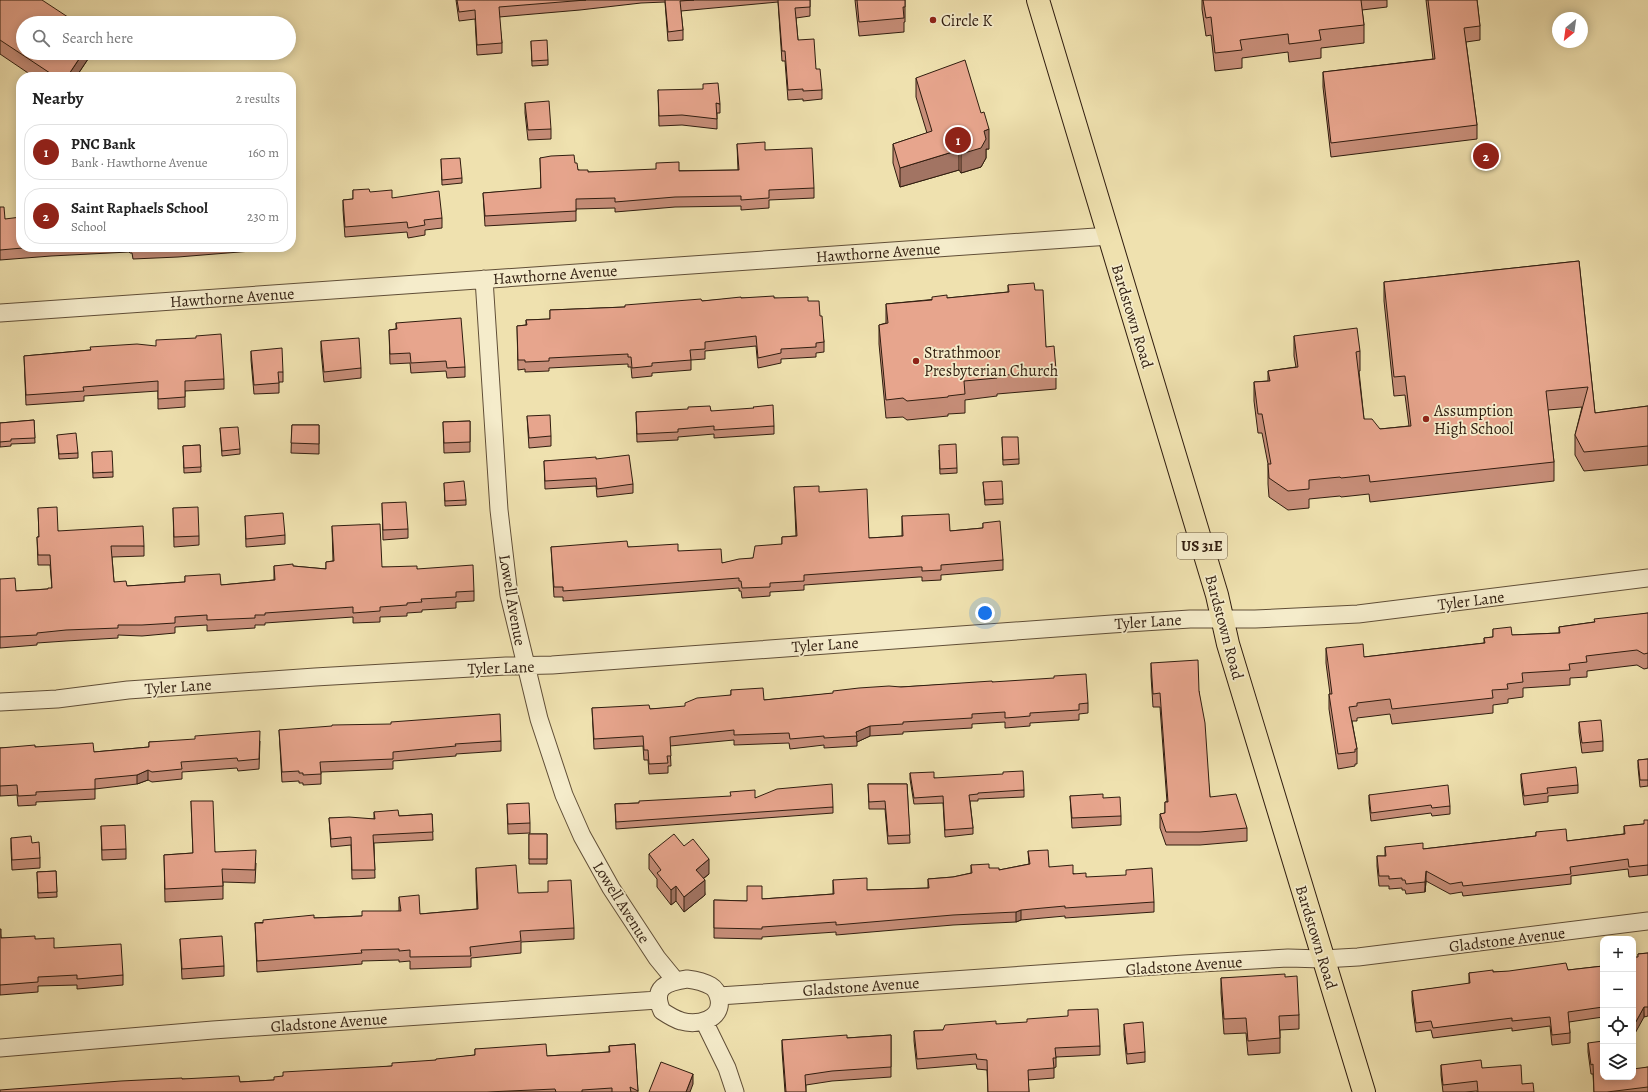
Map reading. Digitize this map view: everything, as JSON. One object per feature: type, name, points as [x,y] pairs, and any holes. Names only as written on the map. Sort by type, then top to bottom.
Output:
[{"type":"main road","name":"Bardstown Road","points":[[1038,0],[1217,595],[1228,644],[1364,1092]]},
{"type":"street","name":"Hawthorne Avenue","points":[[0,313],[1110,236]]},
{"type":"street","name":"Lowell Avenue","points":[[484,279],[499,510],[509,595],[539,719],[564,795],[582,836],[611,888],[657,958],[675,980]]},
{"type":"street","name":"Tyler Lane","points":[[0,702],[57,698],[128,690],[315,677],[525,666],[1112,624],[1222,618],[1255,619],[1358,614],[1648,578]]},
{"type":"street","name":"Gladstone Avenue","points":[[719,996],[1288,958],[1323,959],[1366,956],[1648,921]]},
{"type":"street","points":[[687,979],[700,981],[712,987],[719,996],[720,1003],[718,1011],[714,1017],[693,1023],[681,1021],[669,1016],[662,1011],[658,1000],[662,988],[670,981],[687,979]]},
{"type":"street","name":"Gladstone Avenue","points":[[0,1048],[212,1030],[658,1000]]},
{"type":"street","points":[[704,1021],[727,1068],[735,1092]]},
{"type":"building","points":[[0,0],[42,0],[66,16],[16,16],[16,51],[0,40]]},
{"type":"building","points":[[457,0],[586,0],[499,7],[502,43],[477,45],[475,10],[459,12]]},
{"type":"building","points":[[665,0],[694,0],[680,1],[683,30],[668,32]]},
{"type":"building","points":[[778,0],[810,0],[810,7],[795,8],[798,40],[814,39],[816,69],[820,69],[822,90],[788,90],[785,51],[782,51]]},
{"type":"building","points":[[857,0],[905,0],[905,7],[903,7],[904,18],[859,22]]},
{"type":"building","points":[[1203,0],[1361,0],[1364,25],[1319,30],[1321,40],[1289,44],[1288,34],[1240,40],[1242,50],[1215,53],[1211,17],[1206,18]]},
{"type":"building","points":[[1428,0],[1477,0],[1480,26],[1464,28],[1477,125],[1331,143],[1323,72],[1435,59]]},
{"type":"building","points":[[547,40],[548,60],[532,61],[531,41]]},
{"type":"building","points":[[30,60],[78,60],[70,72],[48,72]]},
{"type":"building","points":[[965,60],[981,113],[984,112],[989,129],[984,131],[986,139],[981,148],[961,154],[959,150],[900,168],[893,144],[932,131],[916,78]]},
{"type":"building","points":[[718,83],[720,104],[716,103],[717,119],[682,115],[659,116],[658,90],[703,89],[703,84]]},
{"type":"building","points":[[549,101],[551,129],[528,130],[525,103]]},
{"type":"building","points":[[765,142],[765,150],[812,148],[814,188],[769,190],[769,198],[741,200],[741,196],[675,197],[615,202],[615,198],[576,199],[576,211],[485,216],[483,193],[541,188],[540,158],[574,155],[578,170],[588,170],[588,172],[656,169],[656,163],[679,162],[679,171],[739,170],[737,144]]},
{"type":"building","points":[[460,158],[462,178],[442,180],[441,159]]},
{"type":"building","points":[[369,189],[370,192],[392,190],[392,198],[439,191],[442,218],[424,220],[425,225],[408,228],[407,222],[345,227],[343,200],[353,199],[353,190]]},
{"type":"building","points":[[0,207],[4,207],[5,219],[16,218],[16,249],[0,250]]},
{"type":"building","points":[[1579,261],[1595,413],[1648,406],[1648,446],[1584,452],[1575,435],[1588,387],[1546,391],[1554,462],[1370,482],[1369,475],[1309,480],[1309,489],[1288,491],[1269,478],[1268,464],[1271,464],[1262,414],[1258,414],[1254,382],[1270,381],[1268,371],[1298,367],[1294,336],[1357,328],[1360,351],[1356,352],[1364,419],[1372,419],[1380,429],[1411,426],[1405,376],[1394,377],[1384,282]]},
{"type":"building","name":"Strathmoor Presbyterian Church","points":[[1034,283],[1035,290],[1043,290],[1046,347],[1054,346],[1056,370],[964,381],[965,394],[948,397],[907,401],[903,398],[886,400],[879,325],[888,323],[886,304],[932,300],[932,297],[947,295],[947,298],[1009,292],[1008,285]]},
{"type":"building","points":[[774,296],[774,298],[808,297],[808,301],[819,301],[824,342],[816,343],[816,347],[781,349],[781,353],[758,358],[756,336],[705,342],[705,349],[690,350],[691,360],[652,363],[652,366],[632,368],[631,357],[628,357],[628,354],[549,358],[549,361],[525,362],[525,360],[518,360],[517,326],[527,325],[526,320],[550,319],[550,310],[625,307],[625,305],[701,299],[702,301],[741,297]]},
{"type":"building","points":[[461,318],[465,367],[447,368],[446,361],[411,363],[410,353],[390,354],[389,330],[397,329],[396,323]]},
{"type":"building","points":[[221,334],[224,379],[185,381],[185,397],[158,399],[158,381],[83,387],[84,391],[26,395],[24,356],[91,350],[90,347],[137,344],[156,346],[156,340],[196,338],[196,336]]},
{"type":"building","points":[[359,338],[361,368],[324,372],[321,341]]},
{"type":"building","points":[[282,348],[283,372],[278,372],[279,383],[254,385],[251,351]]},
{"type":"building","points":[[773,405],[774,426],[714,430],[714,426],[678,429],[678,432],[637,434],[636,412],[688,409],[688,407],[710,406],[711,411]]},
{"type":"building","points":[[550,415],[551,436],[529,438],[527,416]]},
{"type":"building","points":[[34,420],[35,438],[11,439],[11,441],[0,442],[0,423]]},
{"type":"building","points":[[470,421],[470,442],[444,443],[443,422]]},
{"type":"building","points":[[292,425],[319,425],[319,444],[291,443]]},
{"type":"building","points":[[238,427],[240,449],[222,451],[220,428]]},
{"type":"building","points":[[76,433],[78,453],[59,454],[57,435]]},
{"type":"building","points":[[1002,437],[1018,437],[1019,459],[1003,460]]},
{"type":"building","points":[[956,444],[957,468],[940,469],[939,445]]},
{"type":"building","points":[[200,445],[201,467],[184,468],[183,446]]},
{"type":"building","points":[[112,451],[113,472],[93,473],[92,452]]},
{"type":"building","points":[[629,455],[633,484],[597,489],[596,478],[545,481],[544,461],[596,457],[596,459]]},
{"type":"building","points":[[464,481],[466,500],[445,501],[444,483]]},
{"type":"building","points":[[1002,481],[1003,499],[985,500],[983,482]]},
{"type":"building","points":[[819,486],[819,492],[867,489],[869,538],[903,536],[902,516],[949,514],[950,531],[983,528],[983,523],[1000,521],[1003,560],[941,565],[941,570],[922,571],[922,567],[919,567],[804,575],[804,581],[770,583],[770,587],[742,588],[739,578],[563,591],[563,587],[554,587],[551,547],[627,541],[628,547],[678,544],[678,551],[721,549],[722,563],[739,559],[753,558],[755,546],[782,544],[782,537],[797,536],[794,487]]},
{"type":"building","points":[[406,502],[408,529],[383,530],[382,503]]},
{"type":"building","points":[[57,507],[58,531],[143,526],[144,546],[111,546],[114,582],[126,581],[127,586],[185,582],[185,576],[220,574],[221,585],[275,580],[274,566],[293,564],[293,566],[326,569],[326,562],[334,561],[332,526],[380,524],[382,567],[417,566],[417,569],[473,565],[474,591],[456,592],[456,597],[421,599],[422,602],[407,603],[407,605],[380,607],[380,611],[353,613],[353,607],[265,613],[265,615],[255,615],[255,618],[207,620],[207,615],[175,617],[175,623],[118,625],[118,628],[66,630],[37,633],[37,635],[0,637],[0,579],[15,578],[16,591],[52,588],[50,555],[38,555],[38,508]]},
{"type":"building","points":[[198,507],[199,536],[174,537],[173,508]]},
{"type":"building","points":[[283,513],[285,535],[246,539],[245,516]]},
{"type":"building","points":[[1648,613],[1648,653],[1644,654],[1637,650],[1586,656],[1587,662],[1569,664],[1570,670],[1522,673],[1523,682],[1507,684],[1508,689],[1492,690],[1493,698],[1392,709],[1390,699],[1357,703],[1357,706],[1349,707],[1357,749],[1355,749],[1355,752],[1338,754],[1329,694],[1332,694],[1326,648],[1363,644],[1364,657],[1485,643],[1484,638],[1493,637],[1493,629],[1511,627],[1512,635],[1560,633],[1559,627],[1595,622],[1594,619]]},
{"type":"building","points":[[1198,660],[1199,691],[1205,723],[1210,797],[1236,794],[1247,828],[1200,832],[1166,832],[1160,814],[1165,813],[1165,802],[1168,802],[1160,693],[1153,694],[1151,663]]},
{"type":"building","points":[[1086,674],[1088,703],[1079,704],[1079,710],[1030,713],[1030,716],[1005,718],[1005,712],[972,714],[972,718],[903,722],[903,724],[870,726],[856,732],[857,736],[824,738],[824,736],[790,739],[789,733],[734,735],[734,730],[670,737],[671,756],[667,756],[668,763],[649,764],[648,750],[644,750],[643,736],[594,739],[592,708],[649,705],[650,709],[685,706],[685,703],[697,698],[731,695],[731,690],[763,688],[764,700],[833,693],[833,691],[859,688],[992,682],[1054,678],[1054,676]]},
{"type":"building","points":[[500,714],[501,741],[455,744],[456,746],[393,752],[393,759],[320,762],[321,774],[303,775],[303,773],[299,773],[299,771],[282,772],[279,730],[332,725],[391,724],[391,722]]},
{"type":"building","points":[[1601,720],[1603,741],[1582,743],[1579,722]]},
{"type":"building","points":[[260,731],[259,759],[238,761],[237,758],[181,762],[182,769],[152,772],[148,770],[137,775],[95,779],[95,789],[36,792],[36,795],[18,796],[17,785],[0,786],[0,748],[93,743],[94,752],[149,747],[149,742],[195,739],[195,736]]},
{"type":"building","points":[[1648,759],[1648,780],[1640,780],[1638,760]]},
{"type":"building","points":[[1576,767],[1578,785],[1547,788],[1548,793],[1524,796],[1521,774]]},
{"type":"building","points":[[1023,771],[1024,790],[969,795],[973,828],[945,830],[943,796],[914,798],[910,773],[934,772],[934,778],[1003,774],[1003,772]]},
{"type":"building","points":[[832,784],[833,807],[616,822],[615,804],[639,803],[639,801],[731,796],[730,792],[755,790],[755,798],[777,789]]},
{"type":"building","points":[[868,784],[907,784],[910,835],[888,836],[885,801],[869,802]]},
{"type":"building","points":[[1448,785],[1450,806],[1432,808],[1431,805],[1371,813],[1369,795]]},
{"type":"building","points":[[1103,794],[1103,798],[1120,797],[1121,816],[1072,818],[1070,796]]},
{"type":"building","points":[[191,801],[213,801],[215,852],[256,850],[255,870],[222,869],[223,886],[165,889],[164,855],[193,853]]},
{"type":"building","points":[[529,803],[530,823],[508,824],[507,804]]},
{"type":"building","points":[[398,810],[399,816],[432,814],[433,832],[373,835],[375,870],[352,870],[351,837],[331,839],[329,818],[349,817],[375,819],[374,812]]},
{"type":"building","points":[[1644,820],[1648,820],[1648,865],[1629,867],[1628,859],[1570,867],[1571,874],[1463,886],[1462,882],[1450,884],[1426,871],[1425,882],[1406,884],[1405,880],[1402,880],[1402,878],[1389,879],[1389,876],[1379,876],[1377,856],[1386,856],[1385,847],[1423,843],[1423,849],[1536,836],[1536,832],[1566,829],[1567,841],[1625,834],[1624,826],[1644,824]]},
{"type":"building","points":[[125,825],[126,849],[102,850],[101,826]]},
{"type":"building","points":[[529,834],[547,834],[547,859],[529,859]]},
{"type":"building","points":[[674,834],[684,846],[693,839],[709,859],[696,870],[705,880],[684,897],[676,886],[671,890],[657,873],[661,870],[649,854]]},
{"type":"building","points":[[31,836],[32,843],[39,842],[40,858],[12,860],[11,838]]},
{"type":"building","points":[[1048,850],[1049,867],[1073,865],[1073,874],[1086,873],[1086,877],[1126,875],[1126,870],[1152,868],[1154,902],[1065,908],[1065,906],[1021,910],[1016,912],[953,915],[836,925],[836,922],[762,927],[762,929],[714,928],[714,900],[747,901],[747,886],[762,886],[762,899],[834,894],[833,880],[867,878],[867,890],[929,888],[928,879],[953,877],[972,873],[971,865],[989,864],[989,868],[999,868],[999,870],[1030,864],[1028,851]]},
{"type":"building","points":[[516,865],[518,893],[548,892],[548,881],[571,880],[574,928],[520,931],[521,941],[470,947],[471,956],[410,957],[410,950],[399,951],[399,949],[361,950],[362,953],[257,961],[255,923],[263,923],[263,920],[314,915],[314,918],[362,916],[362,911],[401,911],[399,897],[419,895],[420,914],[478,909],[476,868]]},
{"type":"building","points":[[56,871],[57,892],[38,893],[37,872]]},
{"type":"building","points":[[0,929],[1,938],[35,936],[35,939],[54,938],[54,948],[121,944],[123,975],[77,979],[77,975],[38,977],[38,982],[0,985]]},
{"type":"building","points":[[222,936],[224,966],[182,969],[180,939]]},
{"type":"building","points":[[1648,953],[1648,1007],[1644,1007],[1636,1022],[1636,957],[1638,957],[1638,954]]},
{"type":"building","points":[[1566,963],[1568,970],[1600,966],[1600,1007],[1568,1012],[1570,1033],[1552,1035],[1550,1017],[1512,1021],[1512,1018],[1433,1028],[1431,1021],[1416,1023],[1412,991],[1470,983],[1469,973],[1493,970],[1493,972]]},
{"type":"building","points":[[1285,974],[1285,977],[1297,976],[1299,1015],[1279,1016],[1280,1038],[1248,1041],[1246,1018],[1224,1019],[1221,978]]},
{"type":"building","points":[[1098,1009],[1100,1046],[1055,1048],[1056,1058],[1053,1058],[1054,1068],[1028,1070],[1029,1092],[988,1092],[987,1060],[977,1059],[976,1054],[917,1059],[914,1031],[943,1030],[945,1025],[996,1021],[996,1024],[1027,1022],[1027,1019],[1068,1016],[1068,1010]]},
{"type":"building","points":[[1143,1022],[1145,1052],[1127,1054],[1124,1024]]},
{"type":"building","points":[[847,1035],[847,1038],[891,1035],[891,1067],[832,1071],[805,1075],[806,1092],[786,1092],[782,1040]]},
{"type":"building","points":[[1600,1041],[1600,1080],[1636,1080],[1636,1069],[1648,1067],[1648,1087],[1594,1092],[1593,1064],[1591,1065],[1588,1043]]},
{"type":"building","points":[[546,1044],[547,1056],[610,1052],[609,1046],[635,1044],[638,1091],[630,1087],[631,1092],[612,1092],[612,1088],[582,1090],[582,1092],[556,1092],[555,1089],[487,1092],[0,1092],[0,1090],[182,1078],[239,1076],[240,1082],[274,1080],[274,1077],[283,1076],[283,1072],[392,1066],[392,1063],[436,1060],[475,1055],[475,1049]]},
{"type":"building","points":[[1481,1060],[1482,1068],[1521,1065],[1522,1084],[1533,1083],[1534,1092],[1478,1092],[1477,1081],[1443,1085],[1441,1065]]},
{"type":"building","points":[[661,1062],[693,1074],[686,1092],[649,1092]]},
{"type":"place","name":"Circle K","points":[[933,20]]},
{"type":"place","name":"PNC Bank","points":[[958,140]]},
{"type":"place","name":"Saint Raphaels School","points":[[1486,156]]},
{"type":"place","name":"Strathmoor Presbyterian Church","points":[[916,361]]},
{"type":"place","name":"Assumption High School","points":[[1426,419]]}]
